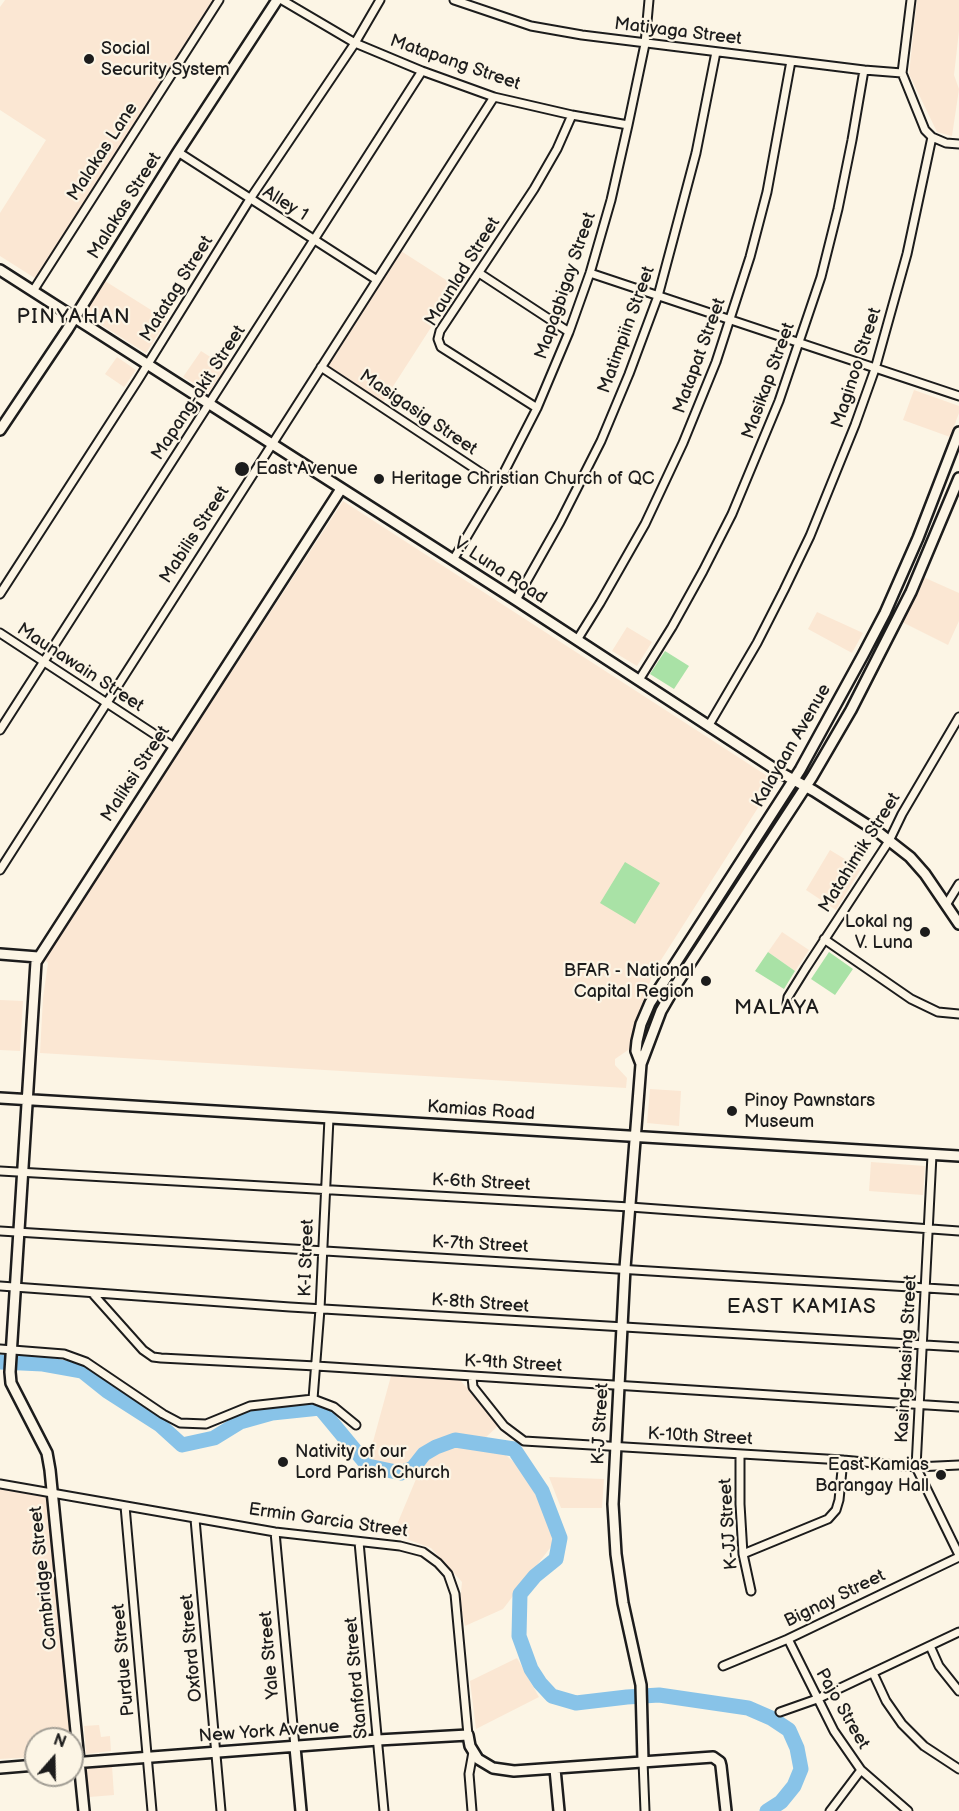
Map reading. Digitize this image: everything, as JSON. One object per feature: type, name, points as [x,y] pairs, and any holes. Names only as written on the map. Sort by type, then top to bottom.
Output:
[{"type":"main road","name":"Malakas Street","points":[[0,430],[277,0]]},
{"type":"main road","name":"V. Luna Road","points":[[0,270],[889,840],[925,874],[959,924]]},
{"type":"main road","name":"Kalayaan Avenue","points":[[641,1064],[636,1051],[637,1041],[641,1024],[651,1003],[793,780],[885,614],[922,529],[959,432]]},
{"type":"main road","name":"Kalayaan Avenue","points":[[636,1137],[641,1064],[661,1011],[805,787],[851,710],[898,621],[959,478]]},
{"type":"main road","name":"Maliksi Street","points":[[20,1232],[35,969],[38,957],[340,489]]},
{"type":"main road","points":[[0,954],[38,957]]},
{"type":"main road","name":"Kamias Road","points":[[0,1098],[959,1156]]},
{"type":"main road","name":"K-J Street","points":[[636,1137],[625,1268],[613,1503],[615,1545],[625,1613],[641,1686],[643,1761]]},
{"type":"main road","name":"Cambridge Street","points":[[20,1232],[11,1352],[11,1383],[46,1453],[52,1493],[73,1727]]},
{"type":"main road","name":"New York Avenue","points":[[84,1762],[468,1735]]},
{"type":"main road","name":"Ermin Garcia Street","points":[[468,1735],[473,1752]]},
{"type":"main road","name":"Yale Street","points":[[295,1747],[301,1811]]},
{"type":"main road","points":[[473,1752],[478,1759],[493,1768],[514,1772],[707,1756],[717,1759],[721,1766],[726,1811]]},
{"type":"main road","points":[[0,1768],[24,1766]]},
{"type":"main road","points":[[555,1768],[559,1811]]},
{"type":"main road","name":"Cambridge Street","points":[[80,1787],[84,1811]]},
{"type":"street","name":"Malakas Lane","points":[[33,291],[219,0]]},
{"type":"street","name":"Matapang Street","points":[[282,0],[355,42],[422,71],[494,97],[628,125]]},
{"type":"street","name":"Matatag Street","points":[[0,594],[250,199],[355,42],[380,0]]},
{"type":"street","name":"Matiyaga Street","points":[[454,0],[531,26],[645,44],[902,73]]},
{"type":"street","name":"Mapagbigay Street","points":[[453,560],[498,484],[537,408],[569,332],[590,273],[611,200],[628,125],[645,44],[649,0]]},
{"type":"street","points":[[911,0],[902,73],[925,130],[932,137],[959,144]]},
{"type":"street","name":"Matimpiin Street","points":[[516,600],[560,522],[601,441],[630,374],[658,296],[696,153],[716,52]]},
{"type":"street","name":"Matapat Street","points":[[577,640],[623,564],[665,483],[700,403],[730,321],[767,192],[791,61]]},
{"type":"street","name":"Masikap Street","points":[[639,680],[672,627],[732,514],[776,411],[800,344],[838,209],[864,70]]},
{"type":"street","name":"Mapang-akit Street","points":[[0,730],[422,71]]},
{"type":"street","name":"Mabilis Street","points":[[0,870],[494,97]]},
{"type":"street","name":"Maunlad Street","points":[[537,408],[441,347],[438,339],[440,331],[551,159],[572,115]]},
{"type":"street","name":"Maginoo Street","points":[[709,725],[757,643],[810,536],[855,426],[875,369],[908,254],[932,137]]},
{"type":"street","name":"Alley 1","points":[[178,152],[377,280]]},
{"type":"street","points":[[479,273],[569,332]]},
{"type":"street","points":[[590,273],[959,396]]},
{"type":"street","name":"Masigasig Street","points":[[321,367],[498,484]]},
{"type":"street","name":"Maunawain Street","points":[[0,633],[174,747]]},
{"type":"street","name":"Matahimik Street","points":[[787,1004],[788,997],[824,939],[889,840],[959,717]]},
{"type":"street","points":[[946,905],[959,884]]},
{"type":"street","points":[[824,939],[911,999],[938,1012],[959,1014]]},
{"type":"street","name":"K-I Street","points":[[313,1399],[320,1309],[329,1118]]},
{"type":"street","name":"Kasing-kasing Street","points":[[932,1155],[916,1467],[959,1556]]},
{"type":"street","name":"K-6th Street","points":[[0,1170],[630,1207],[959,1231]]},
{"type":"street","name":"K-7th Street","points":[[0,1231],[959,1290]]},
{"type":"street","name":"K-8th Street","points":[[0,1286],[320,1309],[959,1347]]},
{"type":"street","name":"K-9th Street","points":[[93,1294],[143,1350],[153,1357],[959,1407]]},
{"type":"street","points":[[0,1348],[11,1352],[64,1354],[87,1362],[180,1423],[206,1425],[250,1406],[313,1399],[334,1407],[356,1425]]},
{"type":"street","name":"K-10th Street","points":[[471,1377],[473,1387],[504,1426],[520,1440],[529,1442],[843,1460],[916,1467],[959,1465]]},
{"type":"street","name":"K-JJ Street","points":[[740,1454],[743,1554],[751,1591]]},
{"type":"street","points":[[743,1554],[828,1519],[836,1510],[839,1500],[843,1460]]},
{"type":"street","name":"Ermin Garcia Street","points":[[0,1484],[274,1532],[400,1546],[423,1552],[448,1574],[455,1594],[468,1735]]},
{"type":"street","name":"Purdue Street","points":[[124,1506],[152,1811]]},
{"type":"street","name":"Oxford Street","points":[[195,1519],[221,1811]]},
{"type":"street","name":"Yale Street","points":[[274,1532],[295,1747]]},
{"type":"street","name":"Stanford Street","points":[[359,1542],[384,1811]]},
{"type":"street","name":"Bignay Street","points":[[723,1666],[788,1639],[959,1556]]},
{"type":"street","points":[[780,1712],[817,1699],[959,1632]]},
{"type":"street","name":"Pajo Street","points":[[788,1639],[834,1731],[861,1770],[908,1811]]},
{"type":"street","points":[[930,1646],[939,1666],[959,1691]]},
{"type":"street","points":[[873,1672],[886,1701],[902,1724],[924,1746],[959,1769]]},
{"type":"street","points":[[472,1811],[469,1774],[473,1752]]},
{"type":"street","points":[[643,1761],[645,1811]]},
{"type":"street","points":[[830,1811],[861,1770]]},
{"type":"shaded area","name":"Social Security System","points":[[5,0],[214,0],[38,280],[0,256],[0,213],[46,140],[0,110],[0,7]]},
{"type":"shaded area","points":[[917,0],[959,0],[959,31],[954,75],[959,89],[952,136],[937,132],[909,74]]},
{"type":"shaded area","points":[[401,251],[457,287],[383,402],[328,366]]},
{"type":"shaded area","points":[[105,281],[167,320],[146,353],[84,314]]},
{"type":"shaded area","points":[[201,351],[226,367],[209,392],[183,377]]},
{"type":"shaded area","points":[[117,357],[136,370],[124,387],[105,374]]},
{"type":"shaded area","points":[[914,390],[959,406],[959,413],[950,437],[903,420]]},
{"type":"shaded area","points":[[343,501],[775,781],[654,971],[640,1009],[631,1048],[615,1059],[615,1065],[627,1078],[626,1088],[40,1053],[43,998],[48,963],[44,959]]},
{"type":"shaded area","points":[[923,577],[959,593],[959,621],[948,645],[902,622]]},
{"type":"shaded area","points":[[817,612],[863,633],[852,653],[808,629]]},
{"type":"shaded area","points":[[627,627],[652,642],[637,666],[612,651]]},
{"type":"shaded area","points":[[830,850],[861,869],[836,910],[806,890]]},
{"type":"shaded area","points":[[782,932],[809,950],[795,971],[768,952]]},
{"type":"shaded area","points":[[0,1000],[23,1001],[20,1051],[0,1050]]},
{"type":"shaded area","points":[[650,1089],[681,1091],[679,1126],[647,1123]]},
{"type":"shaded area","points":[[871,1162],[925,1166],[923,1195],[869,1191]]},
{"type":"shaded area","points":[[391,1376],[460,1380],[499,1425],[485,1438],[448,1439],[418,1449],[412,1462],[386,1467],[368,1460]]},
{"type":"shaded area","points":[[456,1443],[499,1449],[524,1471],[557,1539],[503,1609],[465,1626],[460,1603],[462,1582],[431,1548],[393,1534],[424,1460],[442,1446]]},
{"type":"shaded area","points":[[549,1477],[604,1479],[602,1508],[561,1508]]},
{"type":"shaded area","points":[[0,1489],[50,1496],[71,1727],[24,1727],[24,1758],[0,1759]]},
{"type":"shaded area","points":[[517,1658],[539,1697],[476,1729],[470,1681]]},
{"type":"shaded area","points":[[99,1725],[101,1737],[110,1736],[111,1751],[86,1754],[84,1726]]},
{"type":"shaded area","points":[[112,1766],[114,1795],[89,1797],[87,1768]]},
{"type":"green space","points":[[665,651],[689,666],[674,689],[650,674]]},
{"type":"green space","points":[[625,862],[660,883],[635,924],[600,903]]},
{"type":"green space","points":[[768,952],[795,971],[784,989],[755,971]]},
{"type":"green space","points":[[829,952],[853,969],[835,995],[811,979]]},
{"type":"waterway","points":[[0,1362],[43,1364],[82,1371],[107,1391],[160,1425],[182,1445],[214,1438],[240,1422],[272,1413],[320,1408],[368,1466],[401,1473],[413,1468],[424,1454],[455,1440],[514,1449],[542,1491],[560,1538],[556,1559],[535,1576],[520,1594],[519,1636],[531,1669],[540,1683],[552,1696],[576,1703],[659,1695],[748,1708],[771,1718],[789,1730],[797,1748],[801,1769],[794,1786],[781,1802],[767,1811]]},
{"type":"place","name":"Social Security System","points":[[89,59]]},
{"type":"place","name":"East Avenue","points":[[242,469]]},
{"type":"place","name":"Heritage Christian Church of QC","points":[[379,479]]},
{"type":"place","name":"Lokal ng V. Luna","points":[[925,932]]},
{"type":"place","name":"BFAR - National Capital Region","points":[[706,981]]},
{"type":"place","name":"Pinoy Pawnstars Museum","points":[[732,1111]]},
{"type":"place","name":"Nativity of our Lord Parish Church","points":[[283,1462]]},
{"type":"place","name":"East Kamias Barangay Hall","points":[[941,1475]]},
{"type":"district","name":"PINYAHAN","points":[[74,318]]},
{"type":"district","name":"MALAYA","points":[[777,1009]]},
{"type":"district","name":"EAST KAMIAS","points":[[802,1308]]}]
